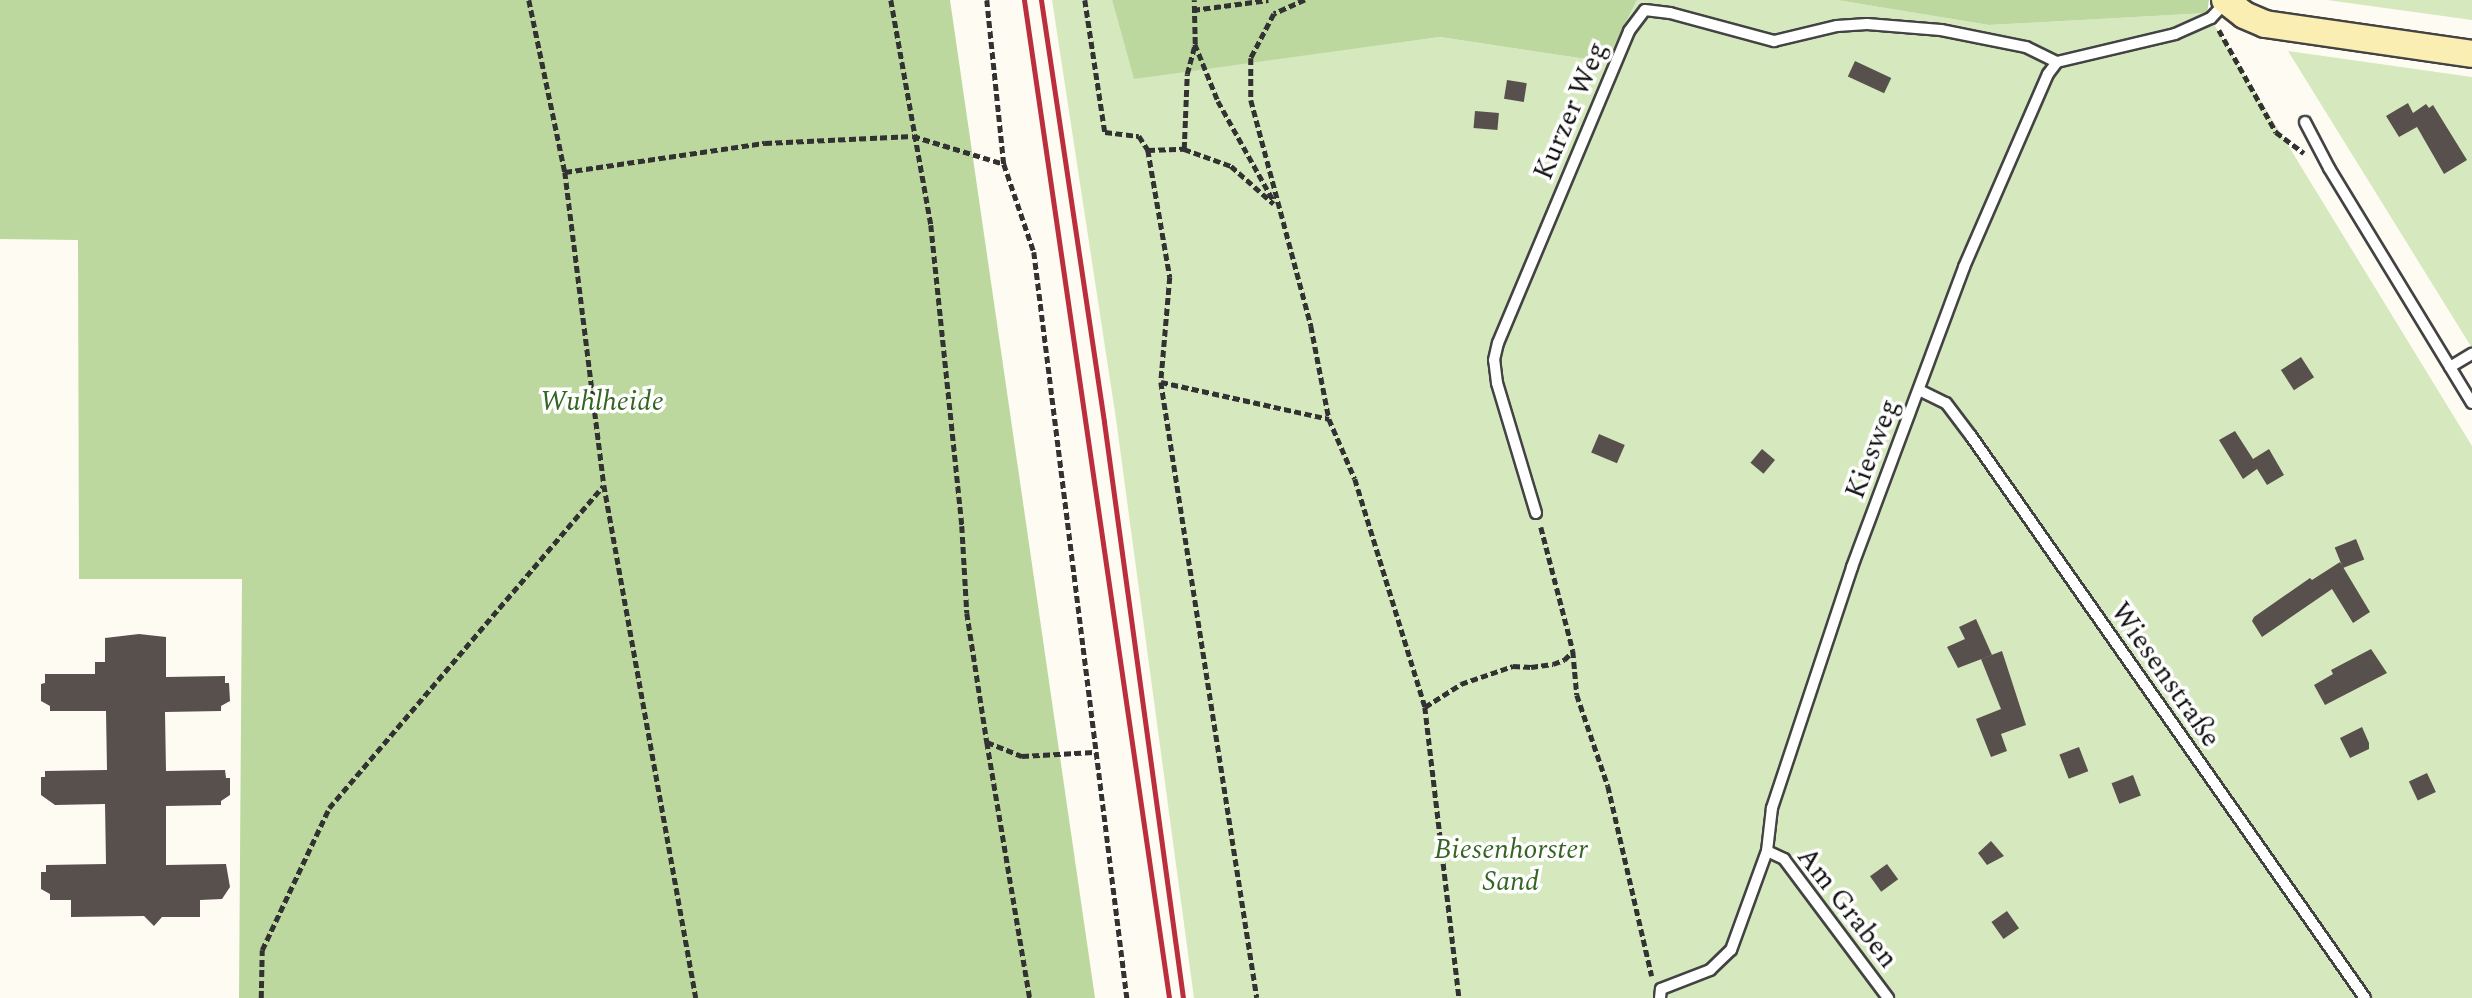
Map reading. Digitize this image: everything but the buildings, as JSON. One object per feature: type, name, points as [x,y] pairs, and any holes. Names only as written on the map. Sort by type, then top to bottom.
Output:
[{"type":"street","points":[[2221,6],[2265,24],[2472,54]]},
{"type":"lane","points":[[2057,62],[2175,34],[2221,6]]},
{"type":"lane","name":"Kurzer Weg","points":[[1536,513],[1497,383],[1494,360],[1498,343],[1629,31],[1645,10],[1670,13],[1774,41],[1837,26],[1867,24],[1941,30],[2026,47],[2057,62]]},
{"type":"lane","name":"Kiesweg","points":[[1661,993],[1710,970],[1731,950],[1767,851],[1772,808],[1852,567],[1964,267],[2048,74],[2057,62]]},
{"type":"lane","points":[[2305,122],[2329,168],[2472,403]]},
{"type":"lane","points":[[2450,367],[2472,354]]},
{"type":"lane","name":"Wiesenstraße","points":[[1919,390],[1946,403],[1971,436],[2365,998]]},
{"type":"lane","name":"Am Graben","points":[[1767,851],[1784,859],[1888,998]]},
{"type":"path","points":[[529,0],[565,172],[604,485],[695,998]]},
{"type":"path","points":[[891,0],[934,251],[961,513],[967,613],[1030,998]]},
{"type":"path","points":[[987,0],[1004,164],[1034,252],[1094,752],[1127,998]]},
{"type":"path","points":[[1085,0],[1105,132],[1139,136],[1149,150],[1170,277],[1161,382],[1257,998]]},
{"type":"path","points":[[1184,149],[1187,74],[1195,44],[1194,0]]},
{"type":"path","points":[[1193,10],[1268,0]]},
{"type":"path","points":[[1305,0],[1274,14],[1251,58],[1251,100],[1277,207],[1311,326],[1329,419],[1355,480],[1424,706],[1459,998]]},
{"type":"path","points":[[2221,6],[2276,132],[2329,168]]},
{"type":"path","points":[[1195,44],[1218,101],[1277,207]]},
{"type":"path","points":[[565,172],[765,143],[913,136],[1004,164]]},
{"type":"path","points":[[1149,150],[1184,149],[1231,166],[1277,207]]},
{"type":"path","points":[[1161,382],[1329,419]]},
{"type":"path","points":[[261,998],[262,950],[329,808],[604,485]]},
{"type":"path","points":[[1536,513],[1573,652],[1577,695],[1608,786],[1652,976],[1661,993]]},
{"type":"path","points":[[1424,706],[1461,684],[1513,666],[1553,664],[1564,660],[1573,652]]},
{"type":"path","points":[[987,742],[1022,756],[1094,752]]},
{"type":"green space","name":"Wuhlheide","points":[[0,0],[950,0],[1095,998],[239,998],[242,579],[79,579],[78,240],[0,239]]},
{"type":"green space","name":"Biesenhorster Sand","points":[[1052,0],[1112,0],[1134,78],[1440,37],[1606,62],[1637,0],[1837,0],[1989,25],[2207,13],[2472,446],[2472,998],[1194,998],[1116,419]]},
{"type":"green space","points":[[1112,0],[1637,0],[1606,62],[1440,37],[1134,79]]},
{"type":"green space","points":[[1837,0],[2209,0],[2207,13],[1989,25]]},
{"type":"green space","points":[[2327,0],[2472,0],[2472,20]]},
{"type":"green space","points":[[2288,51],[2472,77],[2472,348]]},
{"type":"railway","points":[[1024,0],[1169,998]]},
{"type":"railway","points":[[1041,0],[1104,422],[1183,998]]}]
